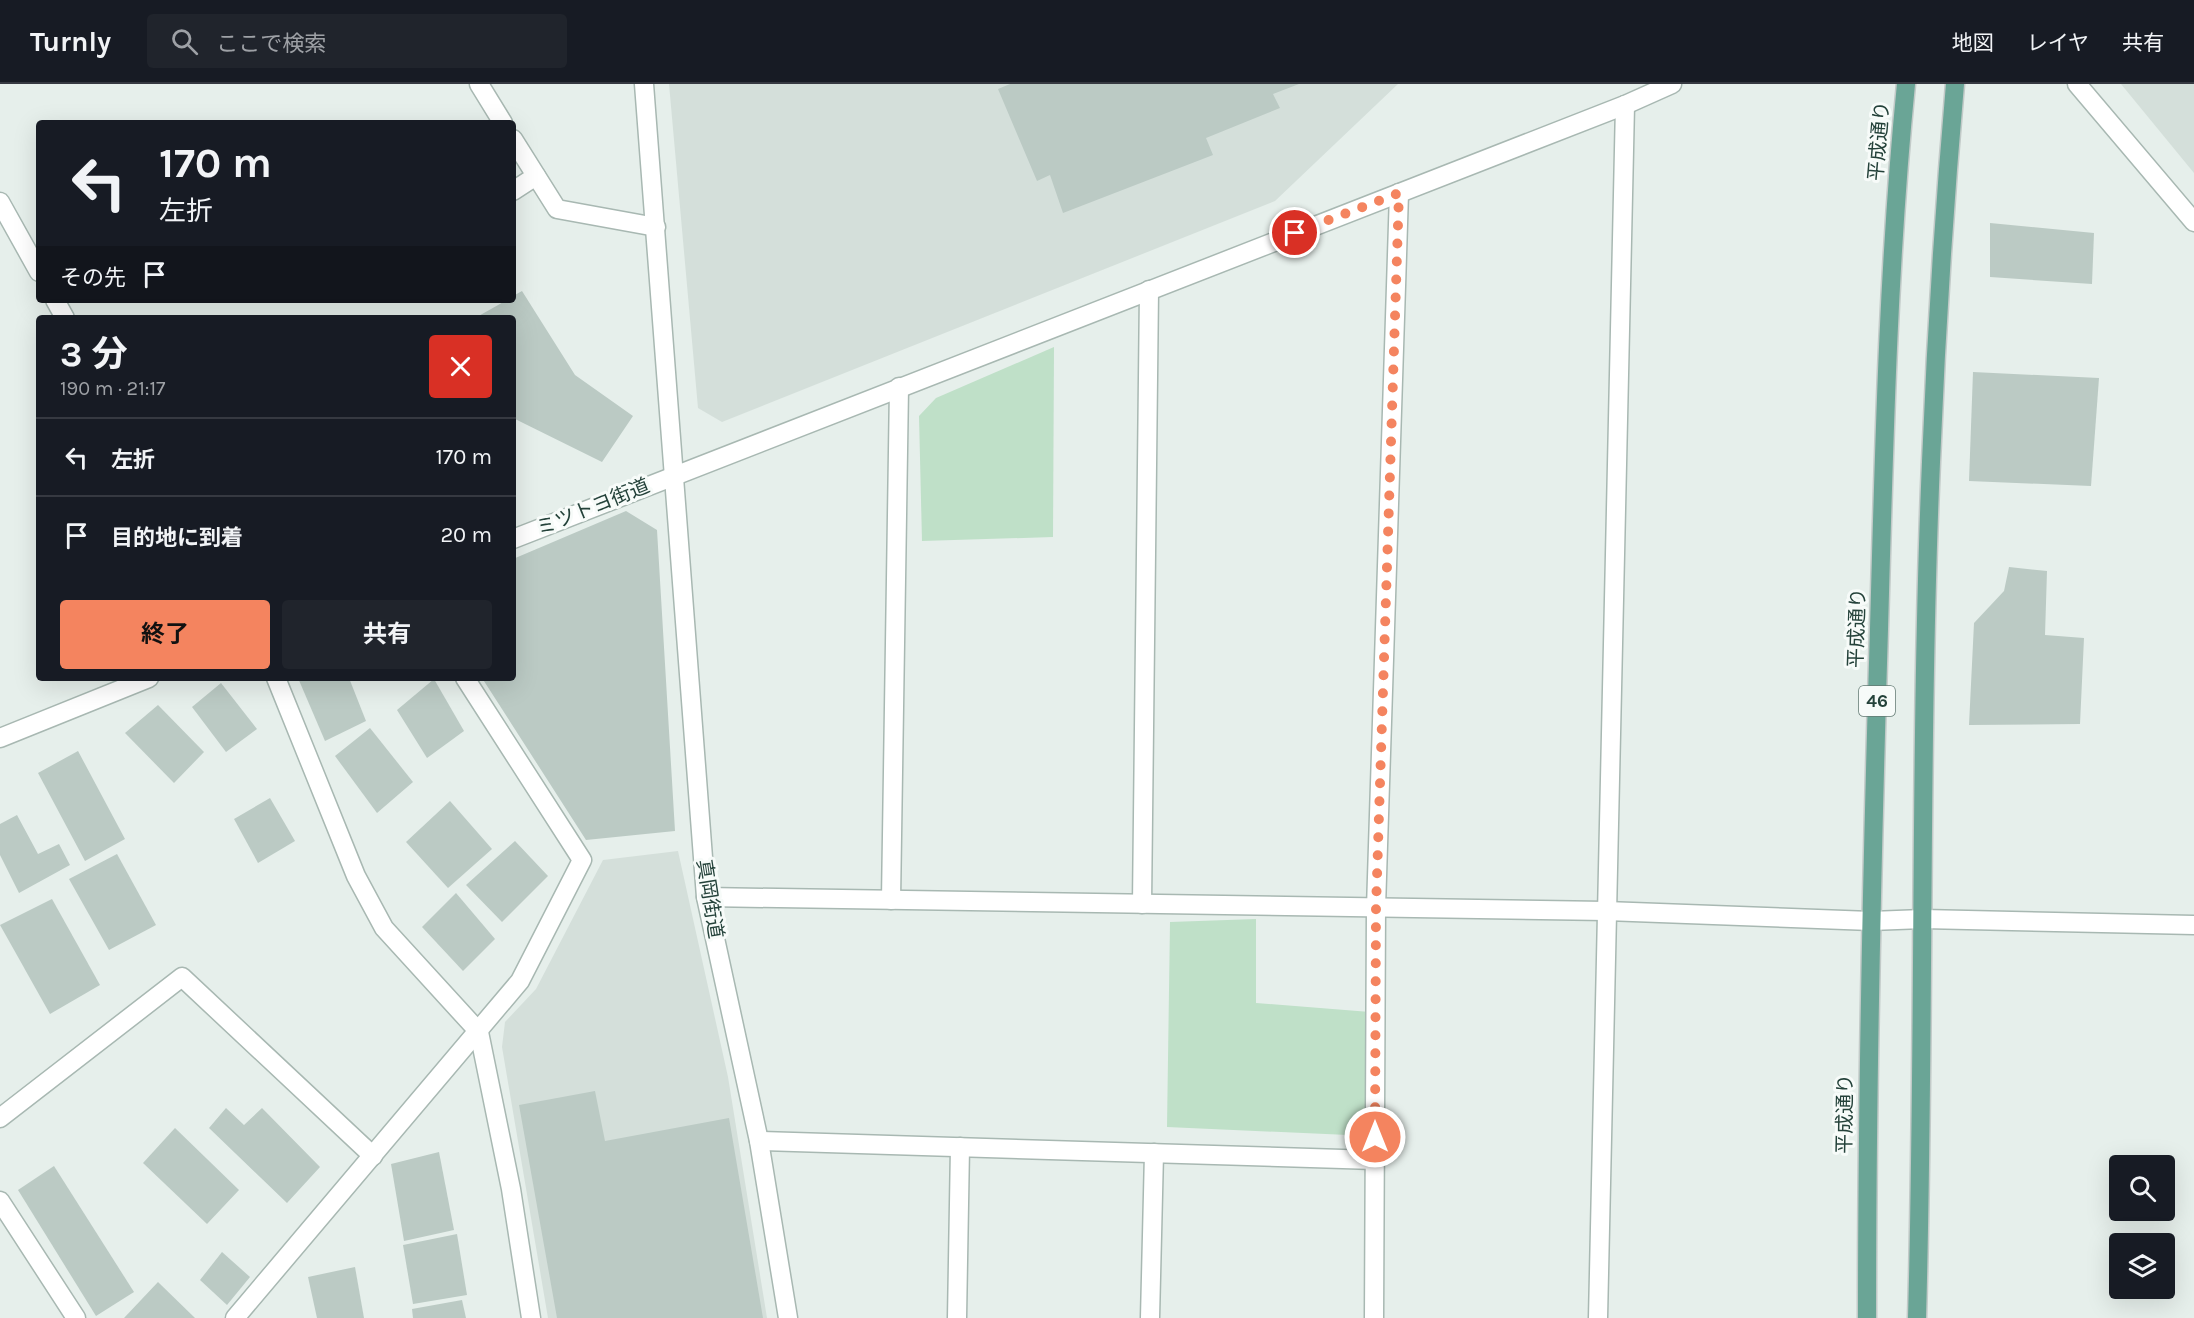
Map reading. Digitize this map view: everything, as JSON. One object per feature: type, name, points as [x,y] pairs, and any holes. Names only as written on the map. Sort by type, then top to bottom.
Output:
[{"type":"main road","name":"平成通り","points":[[1867,1318],[1871,921],[1891,273],[1906,84]]},
{"type":"main road","points":[[1917,1318],[1922,1134],[1923,919],[1931,464],[1939,294],[1955,84]]},
{"type":"street","points":[[479,84],[501,120]]},
{"type":"street","name":"真岡街道","points":[[644,84],[706,897],[759,1141],[788,1318]]},
{"type":"street","name":"ミツトヨ街道","points":[[516,537],[1625,105],[1672,84]]},
{"type":"street","points":[[2077,84],[2194,222]]},
{"type":"street","points":[[1598,1318],[1625,105]]},
{"type":"street","points":[[516,144],[557,209],[656,227]]},
{"type":"street","points":[[516,189],[536,176]]},
{"type":"street","points":[[1374,1318],[1376,908],[1399,193]]},
{"type":"street","points":[[0,202],[36,267]]},
{"type":"street","points":[[1142,904],[1149,290]]},
{"type":"street","points":[[891,900],[899,387]]},
{"type":"street","points":[[0,738],[142,681]]},
{"type":"street","points":[[277,681],[356,876],[384,928],[479,1032],[511,1189],[531,1318]]},
{"type":"street","points":[[235,1318],[520,981],[582,860],[467,681]]},
{"type":"street","points":[[706,897],[1606,911],[1871,921],[1923,919],[2194,925]]},
{"type":"street","points":[[0,1118],[182,977],[373,1156]]},
{"type":"street","points":[[759,1141],[1375,1160]]},
{"type":"street","points":[[957,1318],[960,1147]]},
{"type":"street","points":[[1150,1318],[1154,1153]]},
{"type":"street","points":[[0,1201],[76,1318]]},
{"type":"shaded area","points":[[669,84],[1398,84],[1275,201],[722,422],[698,408]]},
{"type":"shaded area","points":[[2121,84],[2194,84],[2194,173]]},
{"type":"shaded area","points":[[678,851],[728,1077],[767,1318],[548,1318],[502,1047],[505,1022],[536,989],[603,860]]},
{"type":"green space","points":[[1054,347],[1053,537],[922,541],[919,416],[936,398]]},
{"type":"green space","points":[[1256,919],[1256,1003],[1370,1012],[1369,1116],[1348,1135],[1167,1127],[1170,922]]},
{"type":"building","points":[[1010,84],[1299,84],[1273,94],[1280,108],[1206,138],[1213,155],[1063,213],[1050,175],[1037,181],[998,89]]},
{"type":"building","points":[[1990,223],[2094,233],[2092,284],[1990,277]]},
{"type":"building","points":[[522,291],[575,375],[633,416],[602,462],[516,419],[516,315],[480,315],[502,303],[516,303],[516,294]]},
{"type":"building","points":[[1973,372],[2099,378],[2091,486],[1969,481]]},
{"type":"building","points":[[626,511],[657,530],[675,831],[586,840],[484,681],[516,681],[516,558]]},
{"type":"building","points":[[2009,567],[2047,571],[2045,635],[2084,638],[2080,724],[1969,725],[1974,623],[2004,591]]},
{"type":"building","points":[[299,681],[350,681],[366,721],[325,741]]},
{"type":"building","points":[[432,681],[435,681],[464,731],[427,758],[397,710]]},
{"type":"building","points":[[221,683],[257,729],[226,752],[192,707]]},
{"type":"building","points":[[158,705],[204,752],[174,783],[125,733]]},
{"type":"building","points":[[370,728],[413,782],[377,813],[335,756]]},
{"type":"building","points":[[78,751],[125,839],[85,861],[38,773]]},
{"type":"building","points":[[270,798],[295,841],[258,863],[234,819]]},
{"type":"building","points":[[450,801],[492,849],[448,888],[406,842]]},
{"type":"building","points":[[17,815],[38,854],[59,844],[70,865],[19,893],[0,855],[0,824]]},
{"type":"building","points":[[515,841],[548,876],[502,922],[466,885]]},
{"type":"building","points":[[117,854],[156,925],[109,950],[69,879]]},
{"type":"building","points":[[456,893],[495,939],[463,971],[422,927]]},
{"type":"building","points":[[52,899],[100,985],[50,1014],[0,925]]},
{"type":"building","points":[[595,1091],[605,1141],[729,1118],[763,1318],[557,1318],[519,1105]]},
{"type":"building","points":[[226,1108],[244,1125],[262,1108],[320,1167],[287,1203],[209,1128]]},
{"type":"building","points":[[175,1128],[239,1190],[207,1224],[143,1163]]},
{"type":"building","points":[[439,1152],[454,1230],[404,1241],[391,1164]]},
{"type":"building","points":[[54,1166],[134,1292],[96,1316],[18,1190]]},
{"type":"building","points":[[457,1234],[467,1295],[413,1304],[403,1245]]},
{"type":"building","points":[[222,1252],[250,1277],[227,1305],[200,1280]]},
{"type":"building","points":[[355,1267],[364,1318],[317,1318],[308,1277]]},
{"type":"building","points":[[158,1282],[195,1318],[124,1318]]},
{"type":"building","points":[[462,1300],[466,1318],[413,1318],[412,1309]]},
{"type":"route","points":[[1295,233],[1399,193],[1376,908],[1375,1137]]}]
